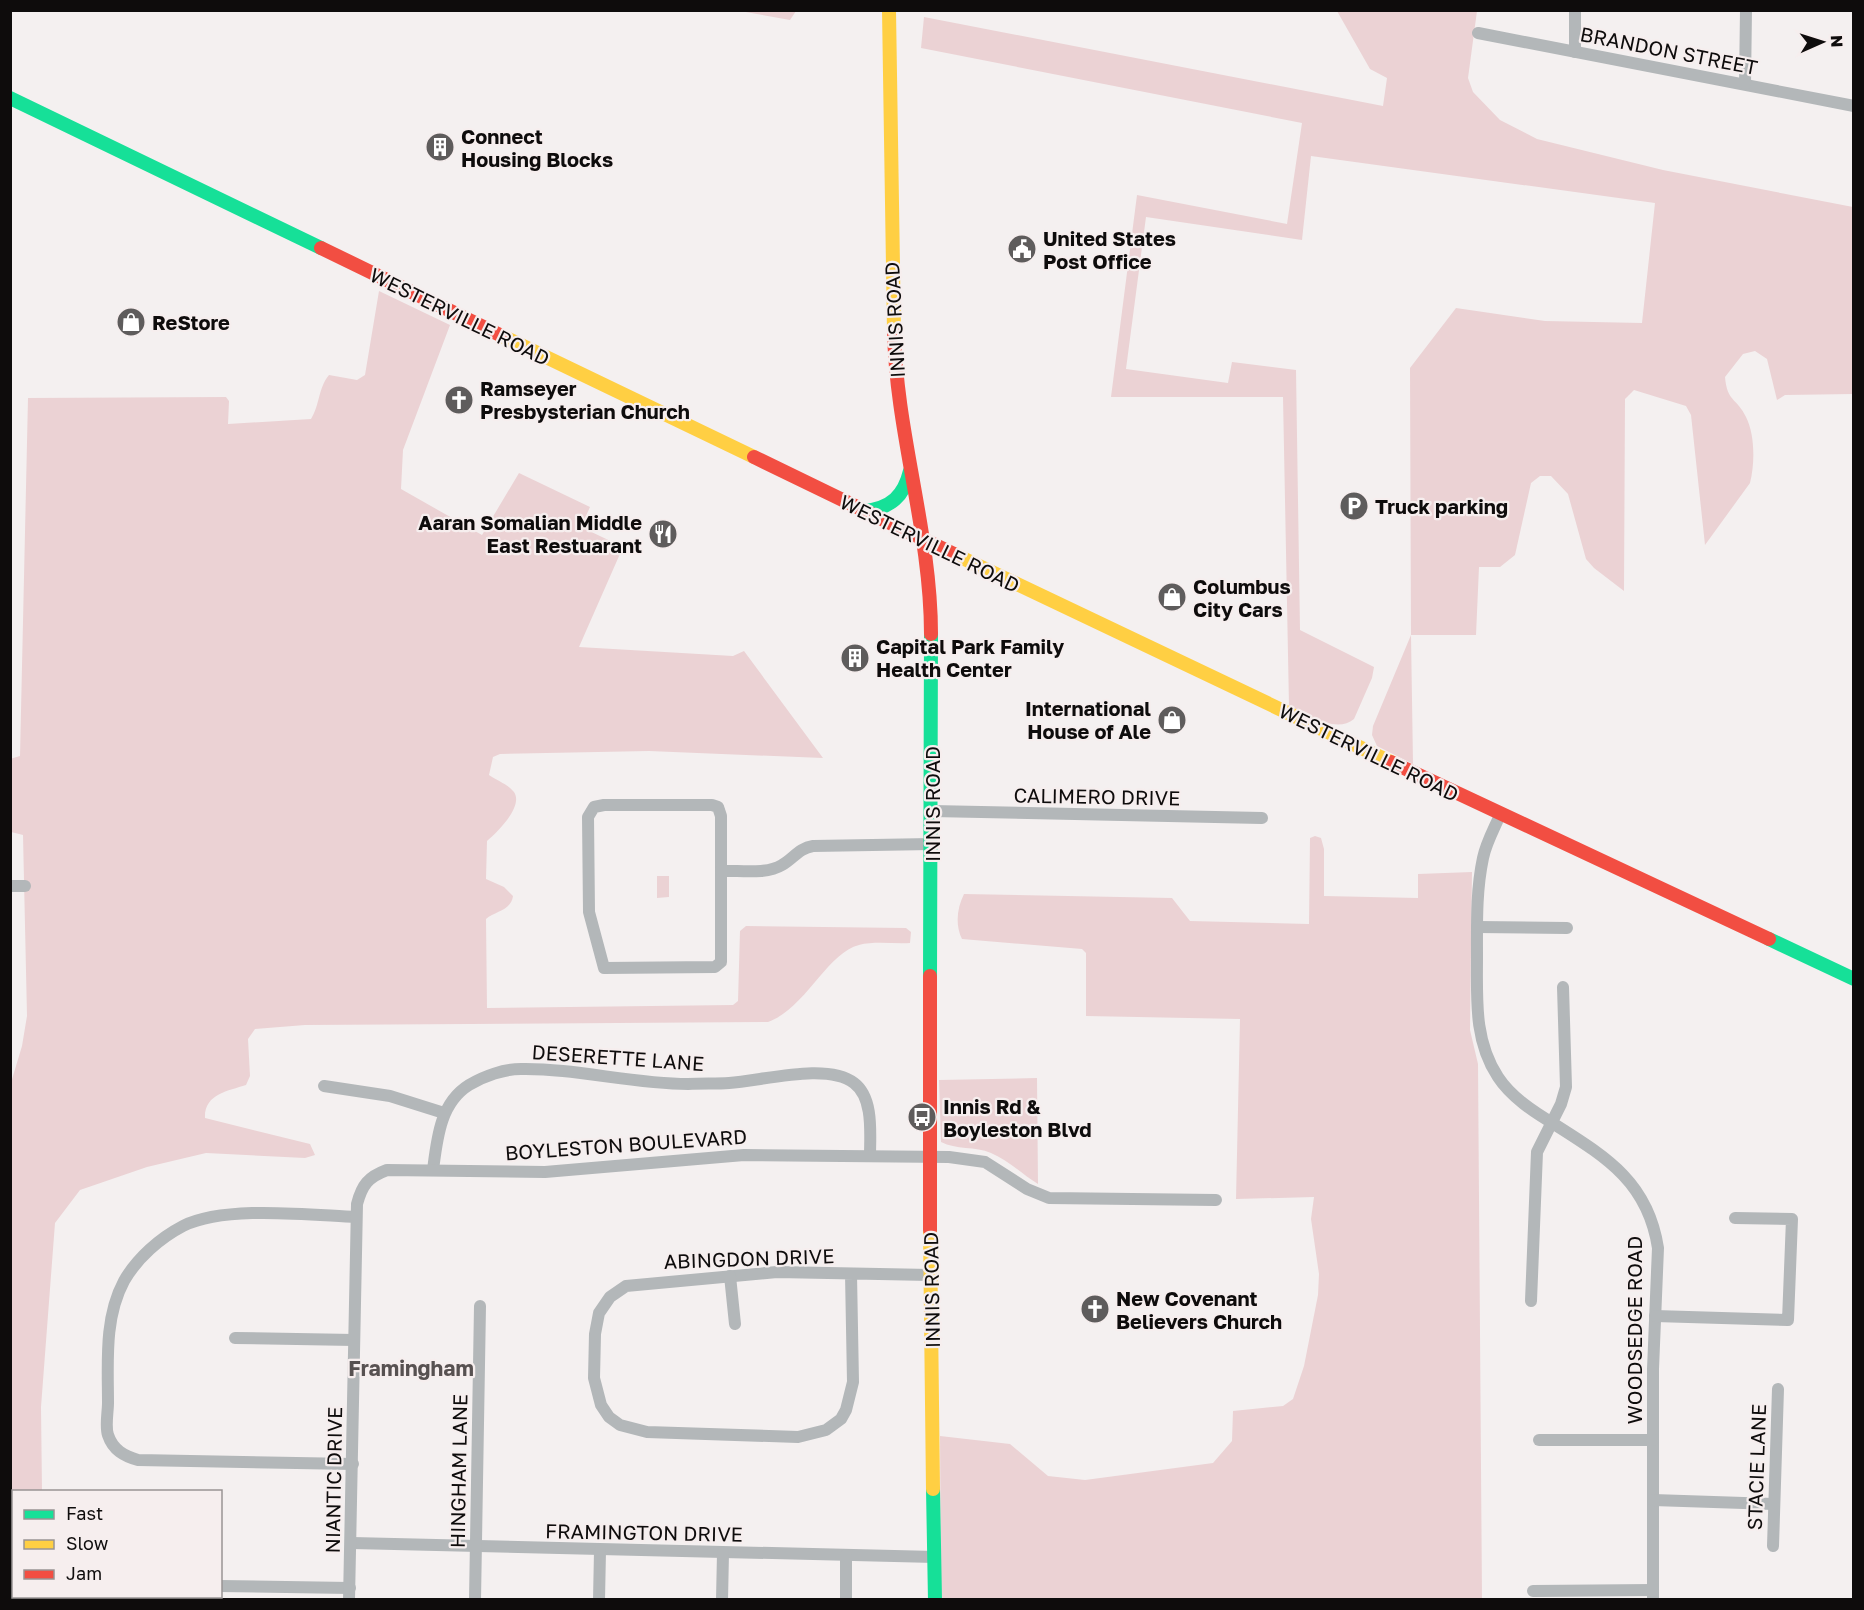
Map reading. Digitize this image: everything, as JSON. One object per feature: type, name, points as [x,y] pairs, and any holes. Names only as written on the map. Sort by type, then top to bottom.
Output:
[{"type":"main road","name":"INNIS ROAD","points":[[889,10],[892,298],[895,366],[910,471],[923,540],[931,626],[930,1275],[935,1599]]},
{"type":"main road","name":"WESTERVILLE ROAD","points":[[10,98],[923,540],[1500,815],[1854,980]]},
{"type":"main road","points":[[865,511],[889,507],[907,486],[910,471]]},
{"type":"street","points":[[1575,10],[1575,52]]},
{"type":"street","points":[[1745,84],[1746,10]]},
{"type":"street","name":"BRANDON STREET","points":[[1478,33],[1854,106]]},
{"type":"street","points":[[700,805],[718,807],[721,816],[721,870],[721,962],[715,967],[604,968],[590,912],[588,817],[594,807],[700,805]]},
{"type":"street","name":"CALIMERO DRIVE","points":[[932,811],[1262,818]]},
{"type":"street","name":"WOODSEDGE ROAD","points":[[1500,815],[1483,856],[1477,897],[1476,1006],[1478,1026],[1486,1053],[1498,1078],[1518,1098],[1551,1123],[1593,1149],[1628,1179],[1639,1192],[1655,1229],[1658,1248],[1653,1440],[1653,1595]]},
{"type":"street","points":[[721,870],[773,869],[803,848],[813,846],[932,844]]},
{"type":"street","points":[[10,886],[25,886]]},
{"type":"street","points":[[1477,927],[1567,927]]},
{"type":"street","points":[[1531,1301],[1537,1152],[1561,1104],[1566,1087],[1563,987]]},
{"type":"street","name":"DESERETTE LANE","points":[[433,1170],[437,1137],[444,1113],[468,1086],[496,1073],[520,1068],[662,1084],[729,1083],[815,1073],[835,1074],[854,1082],[860,1088],[869,1110],[870,1156]]},
{"type":"street","points":[[324,1086],[390,1096],[444,1113]]},
{"type":"street","name":"BOYLESTON BOULEVARD","points":[[356,1217],[361,1188],[371,1176],[387,1170],[545,1172],[744,1155],[949,1157],[986,1162],[1027,1189],[1049,1198],[1216,1200]]},
{"type":"street","points":[[353,1464],[138,1460],[126,1456],[115,1449],[108,1433],[109,1339],[110,1322],[124,1281],[150,1248],[185,1225],[225,1215],[356,1217]]},
{"type":"street","name":"NIANTIC DRIVE","points":[[350,1594],[356,1217]]},
{"type":"street","points":[[1655,1316],[1788,1320],[1792,1219],[1735,1218]]},
{"type":"street","name":"ABINGDON DRIVE","points":[[852,1274],[850,1397],[841,1419],[826,1430],[798,1437],[646,1432],[620,1425],[609,1417],[601,1405],[594,1378],[595,1334],[599,1313],[610,1297],[626,1286],[777,1272],[930,1275]]},
{"type":"street","points":[[730,1276],[735,1324]]},
{"type":"street","name":"HINGHAM LANE","points":[[475,1599],[480,1306]]},
{"type":"street","points":[[235,1338],[354,1340]]},
{"type":"street","name":"STACIE LANE","points":[[1773,1546],[1778,1389]]},
{"type":"street","points":[[1539,1440],[1653,1440]]},
{"type":"street","points":[[1653,1500],[1774,1504]]},
{"type":"street","name":"FRAMINGTON DRIVE","points":[[352,1543],[600,1551],[935,1557]]},
{"type":"street","points":[[599,1599],[600,1551]]},
{"type":"street","points":[[722,1599],[723,1553]]},
{"type":"street","points":[[846,1555],[846,1599]]},
{"type":"street","points":[[222,1586],[350,1594]]},
{"type":"street","points":[[1533,1591],[1653,1595]]},
{"type":"shaded area","points":[[796,10],[790,20],[740,11]]},
{"type":"shaded area","points":[[1337,11],[1477,11],[1468,78],[1473,92],[1500,120],[1537,139],[1663,170],[1853,207],[1853,394],[1785,395],[1777,400],[1767,359],[1755,351],[1743,354],[1725,377],[1730,396],[1743,411],[1749,424],[1753,449],[1752,475],[1750,483],[1705,545],[1691,415],[1686,406],[1634,390],[1625,399],[1624,591],[1586,559],[1568,494],[1551,476],[1540,476],[1531,483],[1515,555],[1500,567],[1479,567],[1476,635],[1411,635],[1410,368],[1456,308],[1545,321],[1642,323],[1655,203],[1311,156],[1302,240],[1146,217],[1126,369],[1228,383],[1232,362],[1296,370],[1300,630],[1374,667],[1372,678],[1354,719],[1347,723],[1330,724],[1289,706],[1283,397],[1111,397],[1137,195],[1287,224],[1302,123],[921,48],[924,17],[1383,106],[1387,78],[1370,69]]},
{"type":"shaded area","points":[[379,291],[450,325],[403,450],[401,489],[482,535],[519,473],[590,507],[581,527],[623,547],[579,647],[733,656],[744,651],[823,758],[649,751],[500,754],[493,757],[489,775],[512,789],[516,798],[508,819],[487,841],[486,879],[504,887],[513,896],[506,908],[486,919],[487,1008],[733,1005],[738,1001],[740,931],[746,926],[906,928],[911,932],[910,943],[865,944],[847,950],[826,969],[793,1006],[768,1022],[305,1025],[255,1029],[248,1039],[250,1076],[246,1085],[213,1099],[208,1104],[205,1118],[310,1144],[315,1155],[305,1158],[206,1153],[147,1167],[80,1190],[55,1223],[41,1407],[42,1490],[12,1490],[12,1598],[44,1599],[11,1599],[10,1086],[22,1046],[27,1016],[23,835],[11,832],[10,759],[20,756],[28,398],[226,397],[229,401],[228,424],[311,419],[325,380],[329,375],[357,380],[365,375]]},
{"type":"shaded area","points":[[1411,635],[1413,764],[1377,746],[1372,735],[1373,726]]},
{"type":"shaded area","points":[[1315,836],[1321,838],[1324,849],[1324,896],[1418,898],[1418,874],[1472,872],[1470,1030],[1478,1064],[1482,1599],[941,1599],[940,1436],[1010,1444],[1048,1476],[1085,1480],[1213,1463],[1232,1441],[1233,1411],[1283,1406],[1293,1399],[1304,1366],[1318,1295],[1319,1274],[1311,1219],[1314,1197],[1236,1199],[1240,1019],[1086,1016],[1086,953],[1082,949],[962,939],[958,928],[958,916],[964,894],[1172,898],[1190,921],[1309,924],[1310,838]]},
{"type":"shaded area","points":[[657,876],[669,876],[669,897],[657,898]]},
{"type":"shaded area","points":[[1037,1078],[1038,1184],[991,1153],[941,1142],[939,1080]]},
{"type":"traffic: fast","points":[[10,98],[321,248]]},
{"type":"traffic: fast","points":[[865,511],[882,507],[895,499],[904,487],[910,471]]},
{"type":"traffic: fast","points":[[930,976],[931,634]]},
{"type":"traffic: fast","points":[[1769,939],[1854,979]]},
{"type":"traffic: fast","points":[[933,1489],[935,1600]]},
{"type":"traffic: slow","points":[[889,10],[894,331]]},
{"type":"traffic: slow","points":[[500,335],[754,457]]},
{"type":"traffic: slow","points":[[954,554],[1391,762]]},
{"type":"traffic: slow","points":[[930,1230],[933,1489]]},
{"type":"traffic: jam","points":[[321,248],[500,335]]},
{"type":"traffic: jam","points":[[894,331],[901,407],[926,558],[931,634]]},
{"type":"traffic: jam","points":[[754,457],[954,554]]},
{"type":"traffic: jam","points":[[1391,762],[1769,939]]},
{"type":"traffic: jam","points":[[930,976],[930,1230]]},
{"type":"place","name":"Connect Housing Blocks","points":[[440,147]]},
{"type":"place","name":"United States Post Office","points":[[1022,249]]},
{"type":"place","name":"ReStore","points":[[131,322]]},
{"type":"place","name":"Ramseyer Presbysterian Church","points":[[459,400]]},
{"type":"place","name":"Truck parking","points":[[1354,506]]},
{"type":"place","name":"Aaran Somalian Middle East Restuarant","points":[[663,534]]},
{"type":"place","name":"Columbus City Cars","points":[[1172,597]]},
{"type":"place","name":"Capital Park Family Health Center","points":[[855,658]]},
{"type":"place","name":"International House of Ale","points":[[1172,720]]},
{"type":"place","name":"Innis Rd & Boyleston Blvd","points":[[922,1117]]},
{"type":"place","name":"New Covenant Believers Church","points":[[1095,1309]]},
{"type":"district","name":"Framingham","points":[[411,1368]]}]
